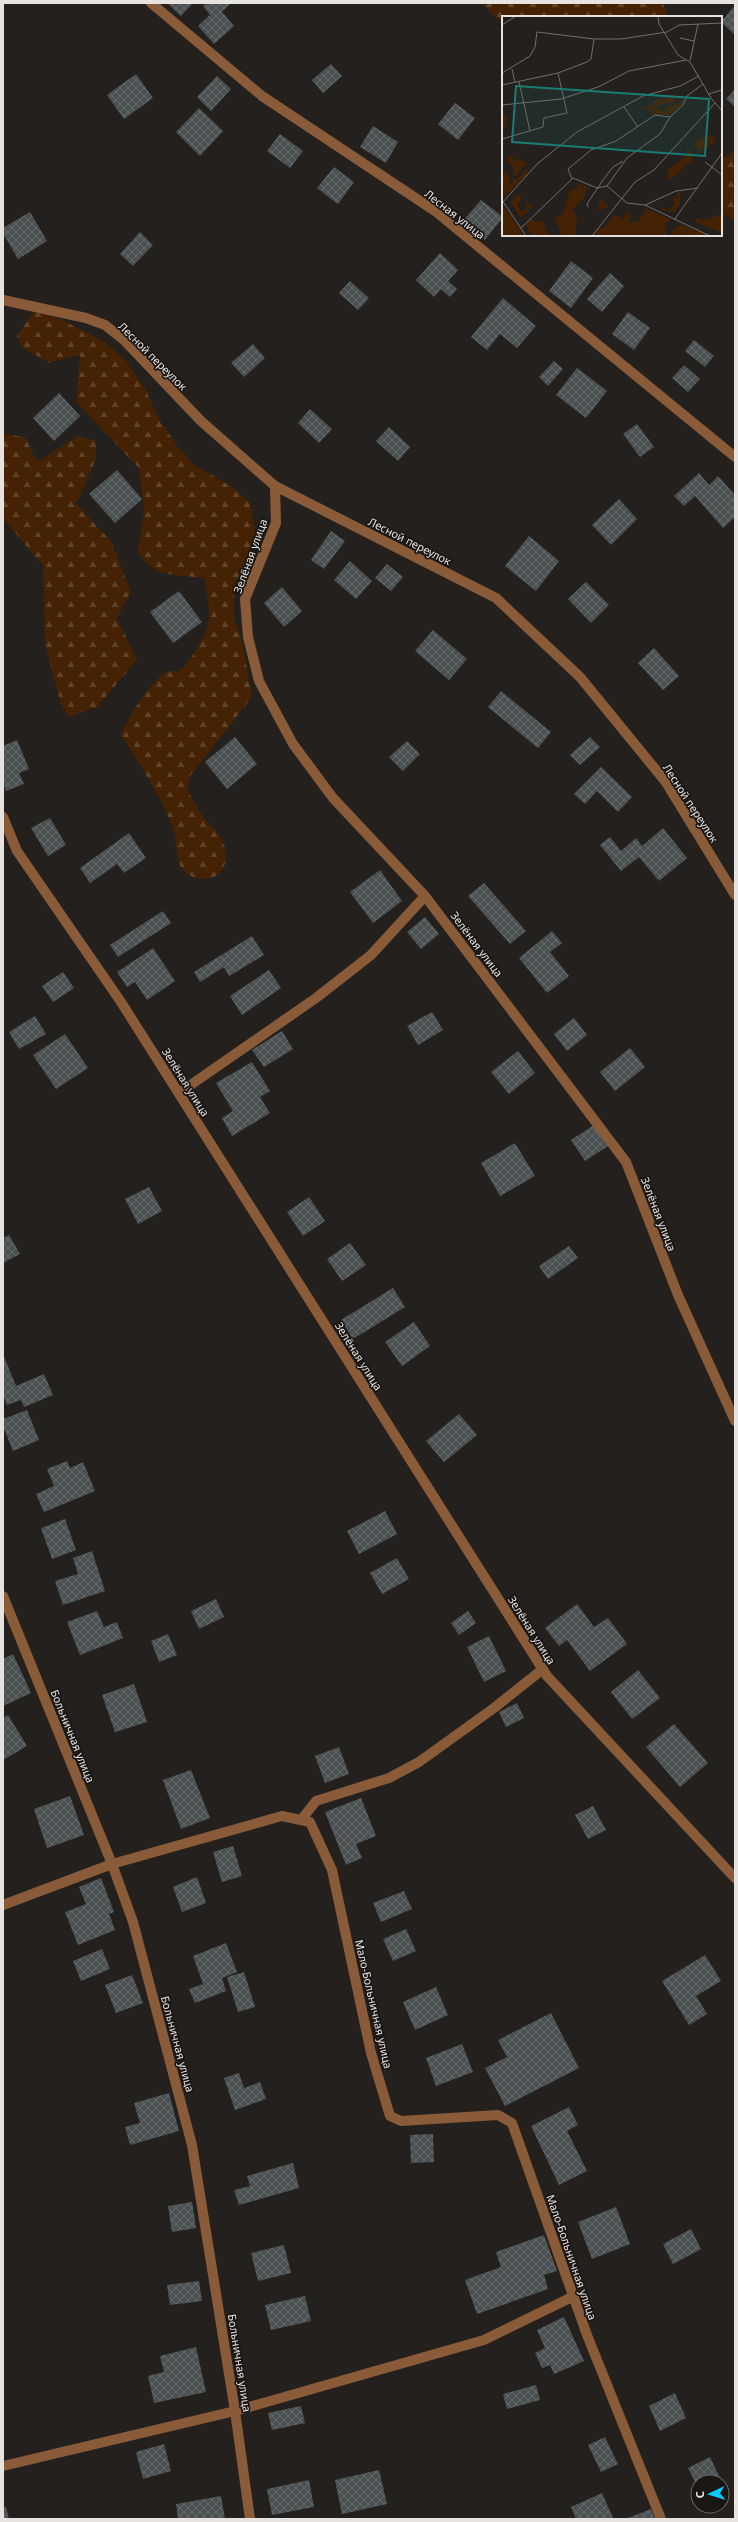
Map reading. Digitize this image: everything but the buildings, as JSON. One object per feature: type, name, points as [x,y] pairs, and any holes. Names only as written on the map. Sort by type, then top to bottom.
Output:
[{"type":"street","name":"Лесная улица","points":[[151,3],[262,96],[435,211],[735,457]]},
{"type":"street","name":"Лесной переулок","points":[[3,300],[86,318],[104,325],[124,340],[201,422],[275,486],[496,598],[580,677],[665,781],[735,895]]},
{"type":"street","name":"Зелёная улица","points":[[275,486],[276,523],[245,599],[248,637],[259,681],[293,744],[333,798],[425,896],[626,1162],[678,1295],[735,1421]]},
{"type":"street","name":"Зелёная улица","points":[[3,816],[18,851],[122,1002],[543,1669],[735,1878]]},
{"type":"street","points":[[179,1093],[316,998],[371,955],[425,896]]},
{"type":"street","name":"Больничная улица","points":[[3,1596],[112,1864],[133,1922],[192,2144],[235,2411],[250,2519]]},
{"type":"street","points":[[3,1905],[112,1864],[282,1816],[301,1820],[316,1800],[388,1778],[419,1762],[494,1708],[543,1669]]},
{"type":"street","name":"Мало-Больничная улица","points":[[301,1820],[310,1822],[332,1870],[371,2053],[390,2116],[401,2121],[498,2115],[512,2123],[574,2296],[586,2335],[661,2519]]},
{"type":"street","points":[[3,2466],[235,2411],[484,2340],[574,2296]]},
{"type":"green space","points":[[481,3],[663,3],[669,16],[502,16],[502,23]]},
{"type":"green space","points":[[735,150],[735,222],[727,215],[722,215],[722,159]]},
{"type":"green space","points":[[35,310],[60,319],[105,342],[125,360],[146,390],[157,416],[177,446],[193,464],[234,488],[250,503],[255,531],[249,557],[234,585],[234,618],[242,641],[252,697],[190,776],[187,790],[201,814],[220,836],[226,850],[225,864],[221,871],[209,878],[202,879],[194,877],[181,867],[178,859],[173,828],[168,816],[149,780],[121,735],[134,711],[158,678],[166,672],[179,671],[182,669],[199,645],[207,628],[209,617],[205,579],[168,574],[160,571],[145,561],[138,552],[144,509],[139,468],[76,402],[80,356],[72,356],[49,363],[22,347],[17,336]]},
{"type":"green space","points":[[3,434],[25,437],[37,462],[78,436],[96,441],[96,459],[76,504],[111,541],[131,592],[117,618],[137,660],[97,707],[69,717],[61,704],[45,644],[43,566],[3,518]]}]
